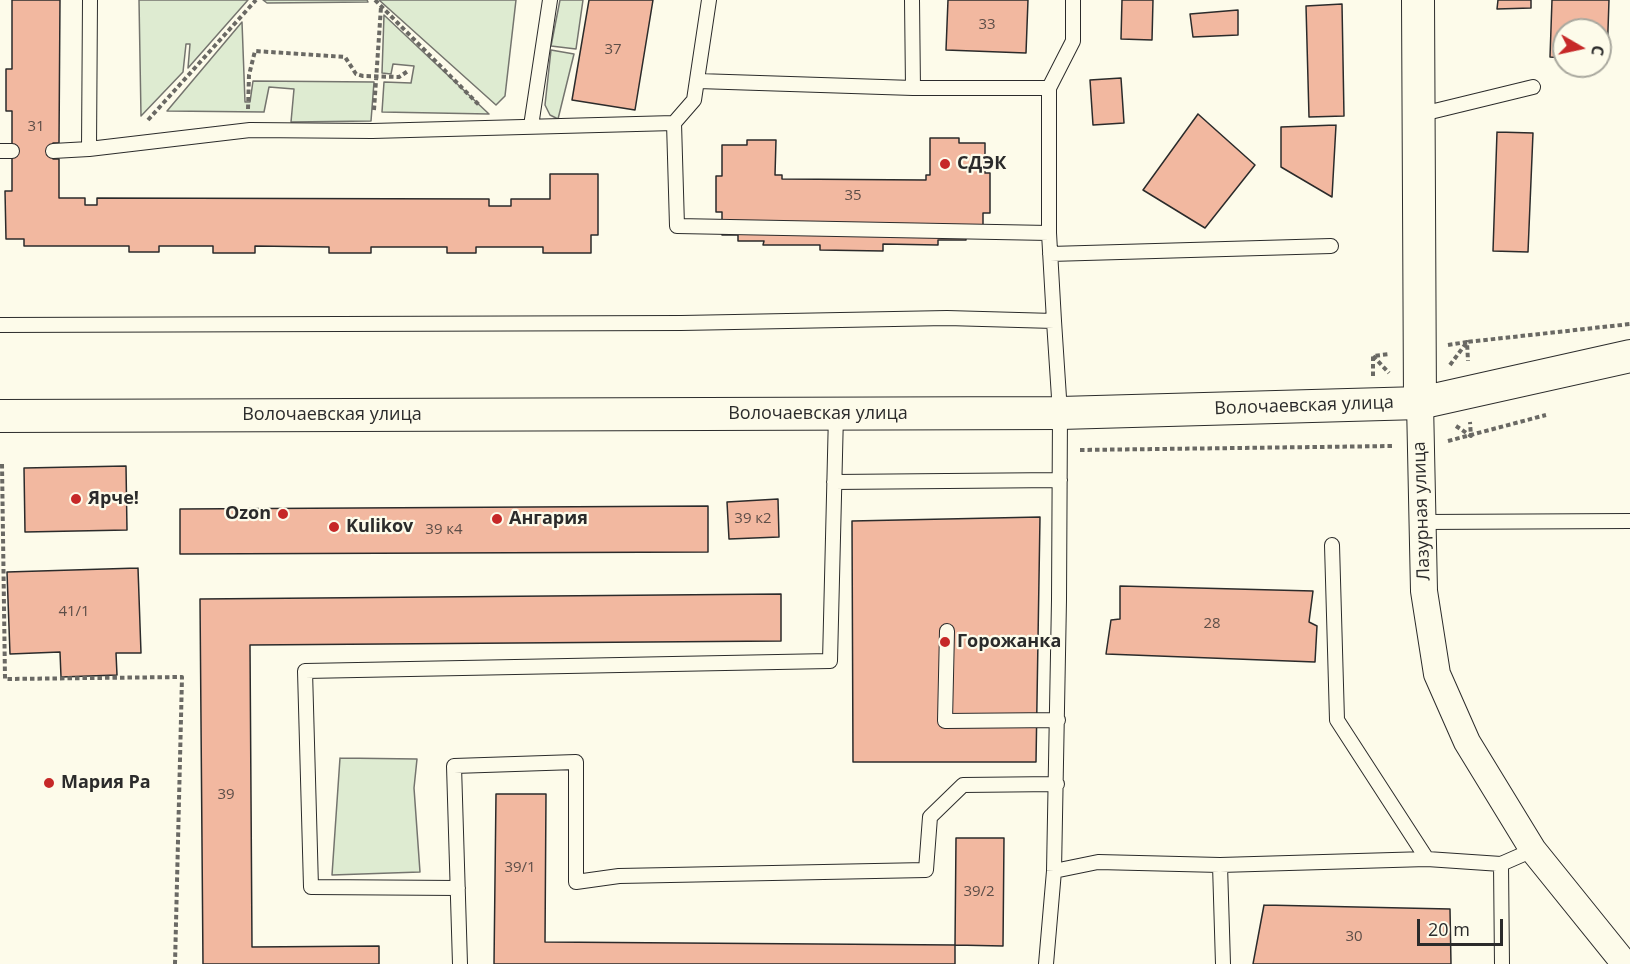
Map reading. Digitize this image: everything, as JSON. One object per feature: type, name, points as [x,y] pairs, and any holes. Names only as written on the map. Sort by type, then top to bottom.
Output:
[{"type":"street","name":"Лазурная улица","points":[[1418,0],[1422,522],[1424,591],[1437,674],[1467,742],[1533,850],[1625,964]]},
{"type":"street","name":"Волочаевская улица","points":[[0,416],[1060,414],[1420,403],[1630,356]]},
{"type":"lane","points":[[89,149],[90,0]]},
{"type":"lane","points":[[531,126],[550,0]]},
{"type":"lane","points":[[709,0],[694,100],[675,123],[678,226],[1049,233]]},
{"type":"lane","points":[[912,0],[914,88]]},
{"type":"lane","points":[[1046,964],[1054,870],[1057,784],[1060,480],[1060,414],[1049,233],[1049,88],[1072,41],[1073,0]]},
{"type":"lane","points":[[698,81],[914,88],[1049,88]]},
{"type":"lane","points":[[1418,115],[1533,87]]},
{"type":"lane","points":[[53,151],[89,149],[249,130],[372,131],[675,123]]},
{"type":"lane","points":[[1050,254],[1331,246]]},
{"type":"lane","points":[[0,325],[681,323],[947,318],[1054,321]]},
{"type":"lane","points":[[458,888],[311,887],[305,671],[830,661],[836,414]]},
{"type":"lane","points":[[834,482],[1060,480]]},
{"type":"lane","points":[[1422,522],[1630,521]]},
{"type":"lane","points":[[1332,545],[1337,720],[1427,859]]},
{"type":"lane","points":[[947,631],[945,721],[1058,720]]},
{"type":"lane","points":[[460,964],[454,766],[576,762],[576,882],[619,876],[926,870],[930,817],[963,785],[1057,784]]},
{"type":"lane","points":[[1054,870],[1098,862],[1220,865],[1427,859],[1501,864],[1533,850]]},
{"type":"lane","points":[[1501,864],[1502,964]]},
{"type":"lane","points":[[1220,865],[1223,964]]},
{"type":"path","points":[[142,126],[256,0]]},
{"type":"path","points":[[375,0],[501,127]]},
{"type":"path","points":[[372,131],[381,6]]},
{"type":"path","points":[[249,130],[247,117],[249,75],[255,51],[345,57],[356,74],[377,78],[399,77],[408,71]]},
{"type":"path","points":[[1467,342],[1630,324]]},
{"type":"path","points":[[1060,451],[1377,445],[1420,448],[1546,415]]},
{"type":"path","points":[[2,464],[5,679],[182,677],[175,964]]},
{"type":"green space","points":[[139,0],[248,0],[188,68],[190,44],[186,44],[183,72],[141,116]]},
{"type":"green space","points":[[263,0],[367,0],[368,2],[267,3]]},
{"type":"green space","points":[[379,0],[516,0],[505,96],[496,105]]},
{"type":"green space","points":[[560,0],[583,0],[576,49],[551,46]]},
{"type":"green space","points":[[384,15],[489,114],[382,112],[384,82],[411,83],[414,66],[393,64],[391,74],[382,73]]},
{"type":"green space","points":[[242,22],[245,102],[250,102],[253,81],[374,82],[371,121],[291,122],[294,89],[269,87],[264,112],[167,111]]},
{"type":"green space","points":[[551,50],[574,54],[558,119],[550,115],[545,105]]},
{"type":"green space","points":[[340,758],[417,759],[414,788],[420,872],[332,875]]},
{"type":"building","points":[[12,0],[60,0],[59,143],[53,143],[53,159],[59,159],[59,198],[85,198],[85,205],[97,205],[97,198],[489,199],[489,206],[511,206],[511,199],[550,199],[550,174],[598,174],[598,235],[591,235],[591,253],[543,253],[543,247],[476,247],[476,253],[447,253],[447,247],[371,247],[371,253],[329,253],[329,247],[255,246],[255,253],[213,253],[213,246],[159,246],[159,252],[129,252],[129,246],[24,246],[24,239],[6,239],[5,191],[12,191],[12,111],[6,111],[6,69],[12,69]]},
{"type":"building","points":[[589,0],[653,0],[635,110],[572,100]]},
{"type":"building","points":[[948,0],[1028,0],[1026,53],[946,50]]},
{"type":"building","points":[[1122,0],[1153,0],[1152,40],[1121,39]]},
{"type":"building","points":[[1498,0],[1531,0],[1531,8],[1497,9]]},
{"type":"building","points":[[1552,0],[1609,0],[1608,18],[1552,18],[1552,57],[1550,57]]},
{"type":"building","points":[[1342,4],[1344,116],[1309,117],[1306,6]]},
{"type":"building","points":[[1238,10],[1238,35],[1193,37],[1190,14]]},
{"type":"building","points":[[1121,78],[1124,123],[1093,125],[1090,80]]},
{"type":"building","points":[[1198,114],[1255,165],[1205,228],[1143,190]]},
{"type":"building","points":[[1336,125],[1332,197],[1281,167],[1281,127]]},
{"type":"building","points":[[1497,132],[1533,133],[1528,252],[1493,251]]},
{"type":"building","points":[[930,138],[959,138],[959,143],[985,143],[985,173],[990,173],[990,213],[983,213],[983,234],[966,234],[966,240],[938,240],[938,245],[883,244],[883,251],[820,250],[820,245],[763,245],[764,241],[738,241],[738,235],[722,235],[722,212],[716,212],[716,176],[722,176],[722,145],[747,145],[747,140],[776,140],[775,175],[782,175],[782,179],[926,180],[926,175],[930,175]]},
{"type":"building","points":[[126,466],[127,530],[25,532],[24,468]]},
{"type":"building","points":[[778,499],[779,537],[729,539],[727,502]]},
{"type":"building","points":[[708,506],[708,552],[180,554],[180,509]]},
{"type":"building","name":"Горожанка","points":[[1040,517],[1036,762],[853,762],[852,521]]},
{"type":"building","points":[[138,568],[141,653],[116,653],[117,675],[61,677],[60,652],[10,654],[7,572]]},
{"type":"building","points":[[1120,586],[1313,591],[1309,622],[1317,626],[1315,662],[1106,654],[1111,620],[1120,619]]},
{"type":"building","points":[[781,594],[781,641],[250,645],[252,947],[379,946],[379,964],[203,964],[200,599]]},
{"type":"building","points":[[496,794],[546,794],[545,942],[955,945],[955,964],[494,964]]},
{"type":"building","points":[[956,838],[1004,838],[1003,946],[955,945]]},
{"type":"building","points":[[1264,905],[1450,909],[1451,964],[1253,964]]},
{"type":"place","name":"СДЭК","points":[[945,164]]},
{"type":"place","name":"Ярче!","points":[[76,499]]},
{"type":"place","name":"Ozon","points":[[283,514]]},
{"type":"place","name":"Ангария","points":[[497,519]]},
{"type":"place","name":"Kulikov","points":[[334,527]]},
{"type":"place","name":"Горожанка","points":[[945,642]]},
{"type":"place","name":"Мария Ра","points":[[49,783]]}]
